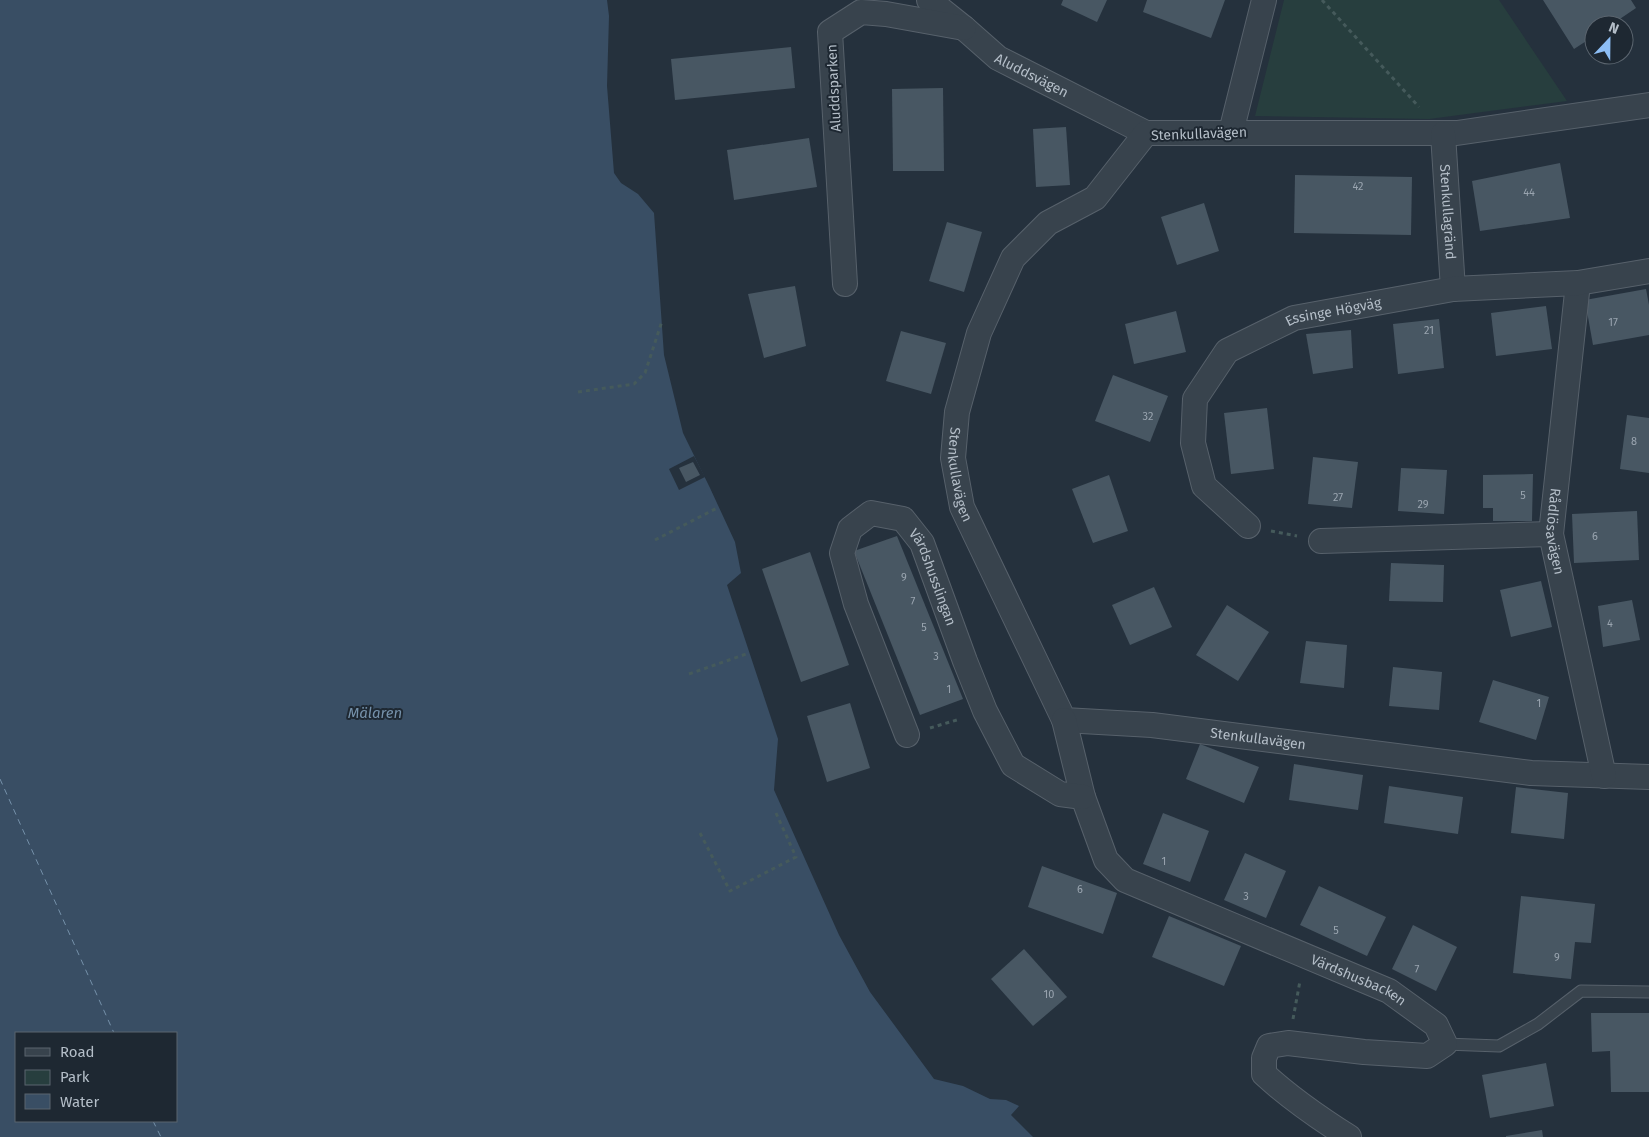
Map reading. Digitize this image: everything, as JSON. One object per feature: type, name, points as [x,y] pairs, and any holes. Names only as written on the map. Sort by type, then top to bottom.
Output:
[{"type":"street","name":"Aluddsvägen","points":[[929,0],[998,58],[1146,133]]},
{"type":"street","points":[[1231,132],[1264,0]]},
{"type":"street","name":"Aluddsparken","points":[[845,284],[830,32],[861,12],[886,14],[964,28]]},
{"type":"street","name":"Stenkullavägen","points":[[1649,106],[1443,134],[1146,133],[1096,198],[1048,223],[1013,258],[980,333],[957,412],[953,458],[962,507],[1064,720],[1152,725],[1531,773],[1649,777]]},
{"type":"street","name":"Stenkullagränd","points":[[1443,134],[1453,289]]},
{"type":"street","name":"Essinge Högväg","points":[[1248,526],[1204,486],[1193,443],[1195,399],[1227,351],[1294,318],[1453,289],[1578,283],[1649,271]]},
{"type":"street","name":"Rådlösavägen","points":[[1578,283],[1551,534],[1604,776]]},
{"type":"street","name":"Värdshusslingan","points":[[907,735],[856,604],[842,553],[850,529],[871,512],[903,518],[922,543],[964,661],[985,711],[1013,765],[1060,794],[1083,797]]},
{"type":"street","points":[[1321,541],[1551,534]]},
{"type":"street","name":"Värdshusbacken","points":[[1064,720],[1083,797],[1106,860],[1125,880],[1388,991],[1436,1025],[1445,1044]]},
{"type":"street","points":[[1349,1137],[1281,1090],[1264,1074],[1264,1058],[1269,1046],[1288,1043],[1364,1052],[1427,1056],[1445,1044]]},
{"type":"lane","points":[[1445,1044],[1499,1046],[1538,1024],[1581,992],[1649,992]]},
{"type":"path","points":[[1322,0],[1443,134]]},
{"type":"path","points":[[578,392],[634,384],[645,373],[662,321]]},
{"type":"path","points":[[655,540],[719,507]]},
{"type":"path","points":[[1248,526],[1321,541]]},
{"type":"path","points":[[689,674],[749,653]]},
{"type":"path","points":[[907,735],[985,711]]},
{"type":"path","points":[[700,834],[730,891],[796,857],[776,813]]},
{"type":"path","points":[[1294,1011],[1300,983]]},
{"type":"green space","points":[[1284,0],[1499,0],[1567,101],[1429,119],[1255,116]]},
{"type":"water","name":"Mälaren","points":[[0,0],[607,0],[609,16],[607,86],[614,173],[621,183],[638,194],[654,213],[664,355],[683,433],[735,542],[741,573],[727,585],[778,739],[774,790],[839,935],[870,992],[934,1079],[963,1086],[990,1099],[1006,1100],[1019,1106],[1011,1115],[1033,1137],[0,1137]]},
{"type":"pier","points":[[694,456],[705,477],[679,490],[669,469]]},
{"type":"building","points":[[1063,0],[1107,0],[1097,22],[1061,5]]},
{"type":"building","points":[[1147,0],[1225,0],[1211,38],[1143,12]]},
{"type":"building","points":[[1543,0],[1631,0],[1636,8],[1626,15],[1584,15],[1584,42],[1574,49]]},
{"type":"building","points":[[791,47],[795,88],[675,100],[671,59]]},
{"type":"building","points":[[943,88],[944,171],[893,171],[892,89]]},
{"type":"building","points":[[1066,127],[1070,185],[1036,187],[1033,129]]},
{"type":"building","points":[[809,138],[817,187],[734,200],[727,150]]},
{"type":"building","points":[[1560,163],[1570,218],[1480,231],[1472,181]]},
{"type":"building","points":[[1295,175],[1412,177],[1411,235],[1294,233]]},
{"type":"building","points":[[1204,203],[1219,251],[1177,265],[1161,217]]},
{"type":"building","points":[[947,222],[982,232],[964,292],[929,281]]},
{"type":"building","points":[[795,286],[806,346],[764,358],[748,294]]},
{"type":"building","points":[[1646,289],[1649,305],[1649,335],[1593,345],[1585,300]]},
{"type":"building","points":[[1546,306],[1552,349],[1496,356],[1491,313]]},
{"type":"building","points":[[1176,311],[1186,352],[1134,364],[1125,324]]},
{"type":"building","points":[[1439,319],[1444,368],[1398,374],[1393,324]]},
{"type":"building","points":[[1351,330],[1353,368],[1313,374],[1306,334]]},
{"type":"building","points":[[901,331],[946,343],[931,394],[886,381]]},
{"type":"building","points":[[1113,375],[1168,396],[1150,442],[1095,421]]},
{"type":"building","points":[[1267,408],[1274,469],[1231,474],[1224,413]]},
{"type":"building","points":[[1627,415],[1649,418],[1649,473],[1620,469]]},
{"type":"building","points":[[1313,457],[1358,462],[1352,508],[1308,504]]},
{"type":"building","points":[[693,462],[700,475],[686,482],[679,468]]},
{"type":"building","points":[[1401,468],[1447,470],[1444,514],[1398,511]]},
{"type":"building","points":[[1533,474],[1532,521],[1493,521],[1493,508],[1483,508],[1483,475]]},
{"type":"building","points":[[1109,475],[1128,531],[1093,543],[1072,489]]},
{"type":"building","points":[[1637,511],[1639,560],[1574,563],[1572,514]]},
{"type":"building","points":[[897,536],[963,699],[920,715],[854,551]]},
{"type":"building","points":[[810,552],[849,665],[801,682],[762,569]]},
{"type":"building","points":[[1391,563],[1444,565],[1443,602],[1389,601]]},
{"type":"building","points":[[1541,581],[1552,627],[1511,637],[1500,590]]},
{"type":"building","points":[[1154,587],[1172,627],[1130,645],[1112,605]]},
{"type":"building","points":[[1632,600],[1640,640],[1603,647],[1598,606]]},
{"type":"building","points":[[1227,605],[1269,632],[1238,681],[1196,655]]},
{"type":"building","points":[[1306,641],[1347,645],[1344,688],[1300,683]]},
{"type":"building","points":[[1393,667],[1442,672],[1439,710],[1389,706]]},
{"type":"building","points":[[1493,680],[1549,697],[1536,740],[1479,722]]},
{"type":"building","points":[[850,703],[870,768],[827,782],[807,716]]},
{"type":"building","points":[[1200,744],[1259,767],[1244,803],[1186,779]]},
{"type":"building","points":[[1294,764],[1363,775],[1358,810],[1289,800]]},
{"type":"building","points":[[1389,786],[1463,797],[1458,834],[1384,823]]},
{"type":"building","points":[[1516,787],[1568,793],[1564,839],[1511,833]]},
{"type":"building","points":[[1163,813],[1209,831],[1190,882],[1143,864]]},
{"type":"building","points":[[1245,853],[1286,871],[1266,918],[1224,900]]},
{"type":"building","points":[[1042,866],[1117,893],[1103,934],[1028,907]]},
{"type":"building","points":[[1319,886],[1386,917],[1367,956],[1300,925]]},
{"type":"building","points":[[1521,896],[1595,904],[1591,943],[1575,942],[1571,979],[1513,973]]},
{"type":"building","points":[[1169,916],[1241,946],[1224,986],[1152,957]]},
{"type":"building","points":[[1413,925],[1457,947],[1436,991],[1392,969]]},
{"type":"building","points":[[1024,949],[1067,997],[1033,1026],[991,979]]},
{"type":"building","points":[[1591,1013],[1649,1013],[1649,1092],[1611,1092],[1610,1051],[1592,1052]]},
{"type":"building","points":[[1546,1063],[1554,1106],[1490,1118],[1482,1075]]},
{"type":"building","points":[[1542,1130],[1543,1137],[1506,1137],[1506,1136]]},
{"type":"ferry route","points":[[0,779],[114,1032]]},
{"type":"ferry route","points":[[154,1122],[161,1137]]}]
